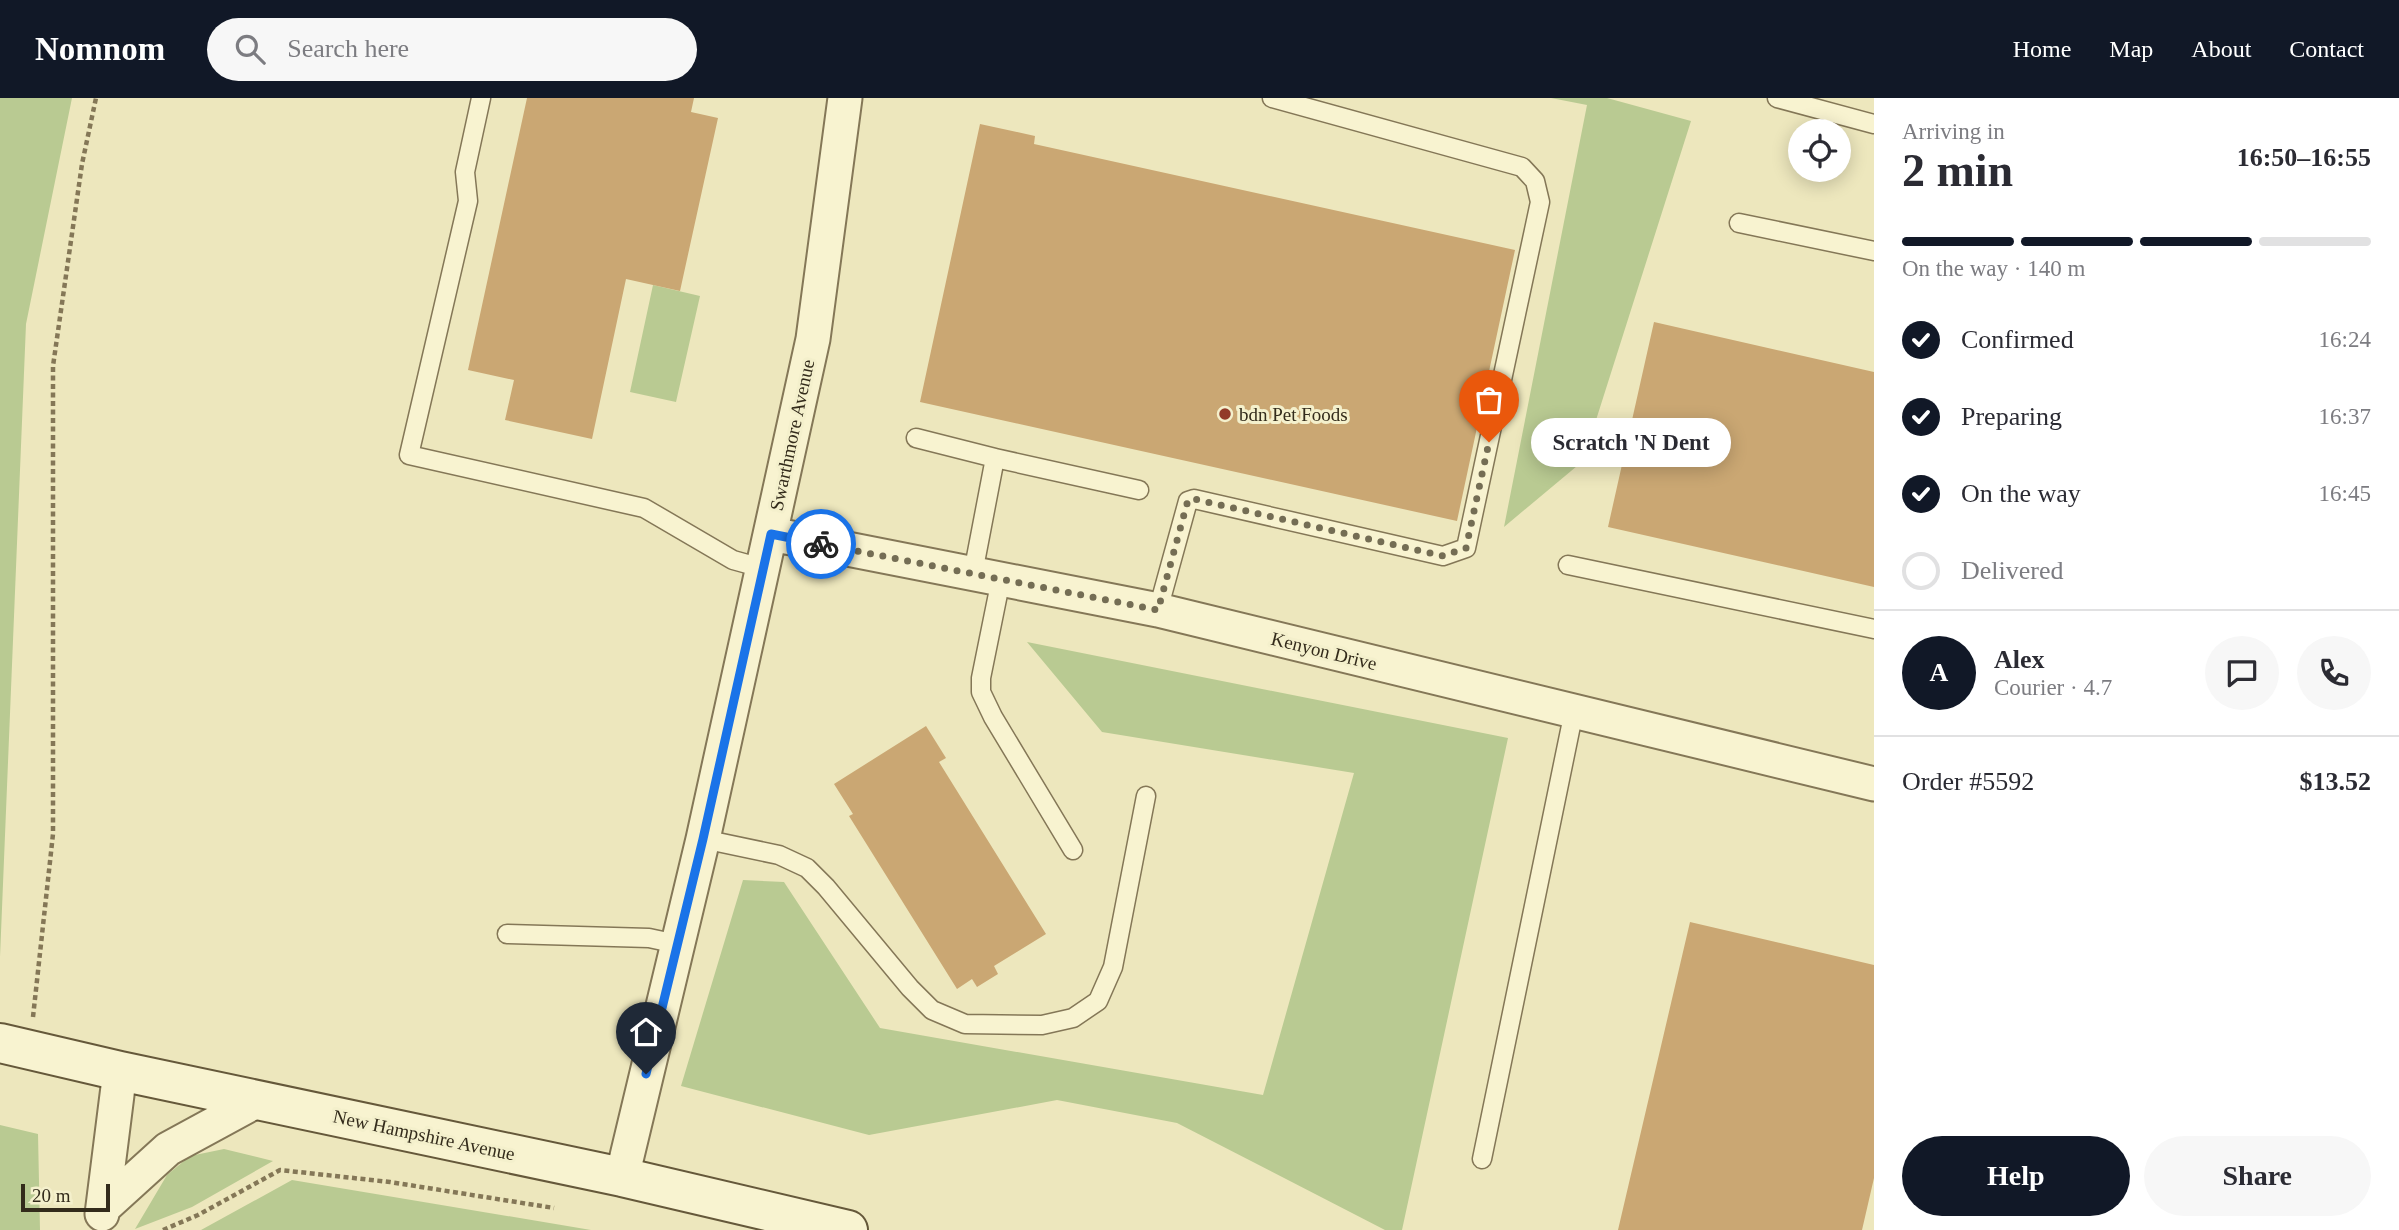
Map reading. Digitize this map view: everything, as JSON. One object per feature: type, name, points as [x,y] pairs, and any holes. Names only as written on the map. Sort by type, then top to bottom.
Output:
[{"type":"main road","name":"New Hampshire Avenue","points":[[15,1046],[120,1071],[622,1177],[848,1230]]},
{"type":"street","name":"Swarthmore Avenue","points":[[622,1177],[703,839],[813,339],[845,98]]},
{"type":"street","name":"Kenyon Drive","points":[[771,534],[1158,610],[1874,784]]},
{"type":"street","points":[[102,1219],[120,1071]]},
{"type":"street","points":[[102,1219],[168,1149],[260,1099]]},
{"type":"lane","points":[[481,98],[465,173],[468,201],[408,456],[644,508],[733,560],[762,568]]},
{"type":"lane","points":[[1158,610],[1188,500],[1194,499],[1443,556],[1466,548],[1469,535],[1540,202],[1535,181],[1522,166],[1272,98]]},
{"type":"lane","points":[[1777,98],[1874,124]]},
{"type":"lane","points":[[1739,223],[1874,251]]},
{"type":"lane","points":[[916,438],[1139,490]]},
{"type":"lane","points":[[995,458],[981,692],[993,717],[1073,850]]},
{"type":"lane","points":[[1568,565],[1874,629]]},
{"type":"lane","points":[[1482,1159],[1574,711]]},
{"type":"lane","points":[[703,839],[779,855],[807,868],[932,1010],[965,1024],[1042,1025],[1073,1018],[1098,1001],[1113,967],[1146,796]]},
{"type":"lane","points":[[507,934],[649,938],[677,944]]},
{"type":"path","points":[[15,1046],[53,834],[53,366],[82,164],[96,98]]},
{"type":"path","points":[[163,1230],[198,1215],[281,1170],[390,1182],[554,1208]]},
{"type":"green space","points":[[0,98],[72,98],[26,324],[0,957]]},
{"type":"green space","points":[[1551,98],[1607,98],[1691,121],[1583,461],[1504,527],[1587,105]]},
{"type":"green space","points":[[653,285],[700,296],[676,402],[630,392]]},
{"type":"green space","points":[[1027,642],[1508,738],[1402,1230],[1385,1230],[1177,1123],[1057,1100],[869,1135],[681,1086],[743,880],[784,882],[880,1028],[1263,1095],[1354,773],[1102,732]]},
{"type":"green space","points":[[0,1125],[38,1134],[40,1230],[0,1230]]},
{"type":"green space","points":[[224,1149],[273,1161],[192,1207],[135,1229],[167,1175],[190,1156]]},
{"type":"green space","points":[[292,1180],[591,1230],[201,1230]]},
{"type":"building","points":[[527,98],[694,98],[691,112],[718,118],[680,291],[626,279],[592,439],[505,420],[514,380],[468,370]]},
{"type":"building","points":[[980,124],[1035,136],[1034,144],[1515,250],[1457,521],[920,402]]},
{"type":"building","points":[[1654,322],[1874,372],[1874,587],[1608,527]]},
{"type":"building","points":[[926,726],[946,758],[939,762],[1046,934],[994,966],[998,974],[977,987],[972,979],[957,989],[849,816],[853,814],[834,784]]},
{"type":"building","points":[[1690,922],[1874,965],[1874,1178],[1862,1230],[1618,1230]]},
{"type":"way so far","points":[[821,544],[1158,610],[1188,500],[1194,499],[1443,556],[1466,548],[1489,442]]},
{"type":"place","name":"bdn Pet Foods","points":[[1225,414]]},
{"type":"place","name":"Scratch 'N Dent","points":[[1489,442]]},
{"type":"route","points":[[646,1074],[703,839],[771,534],[821,544]]}]
